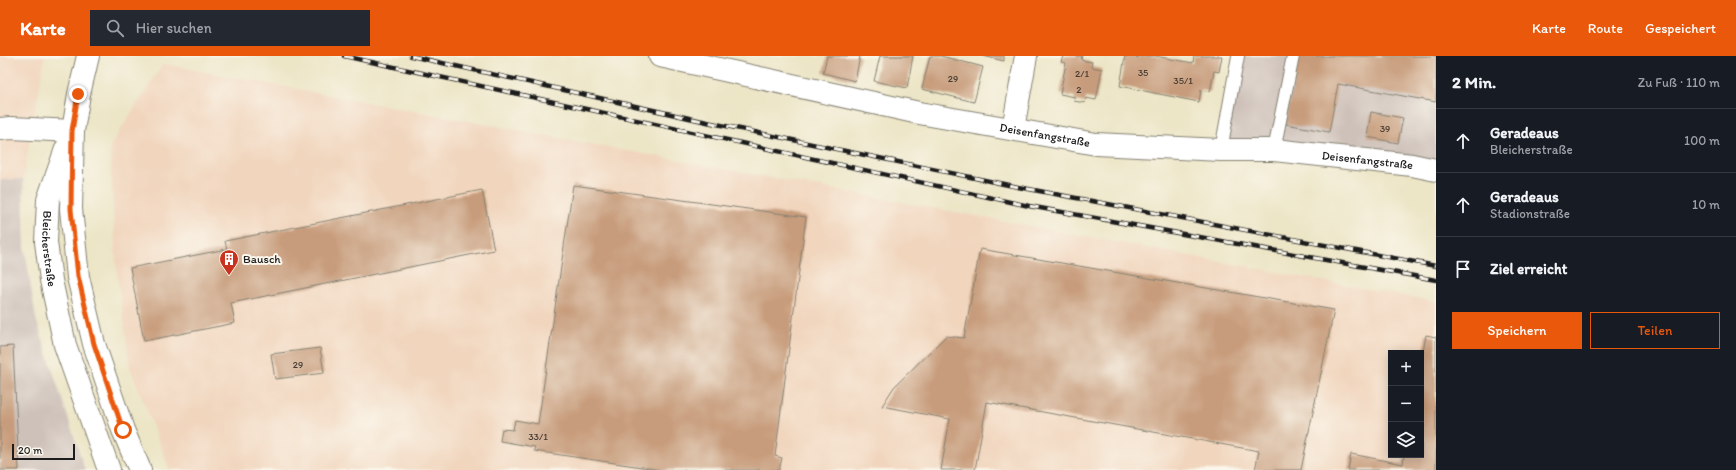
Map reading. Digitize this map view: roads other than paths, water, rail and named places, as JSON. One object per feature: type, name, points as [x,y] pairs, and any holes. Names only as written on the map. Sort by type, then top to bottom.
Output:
[{"type":"street","points":[[0,129],[11,128],[72,131],[78,94],[88,56]]},
{"type":"street","name":"Deisenfangstraße","points":[[660,56],[736,64],[919,113],[1096,144],[1221,150],[1274,150],[1412,165],[1436,170]]},
{"type":"street","points":[[1013,129],[1026,56]]},
{"type":"street","name":"Bleicherstraße","points":[[72,131],[48,200],[46,242],[51,280],[65,345],[109,470]]},
{"type":"street","name":"Bleicherstraße","points":[[72,131],[71,209],[78,276],[94,344],[123,430],[140,470]]},
{"type":"lane","points":[[1221,150],[1238,56]]},
{"type":"lane","points":[[1274,150],[1293,56]]},
{"type":"railway","points":[[344,56],[1029,206],[1436,280]]},
{"type":"railway","points":[[411,56],[707,122],[1018,187],[1436,266]]},
{"type":"place","name":"Bausch","points":[[229,276]]}]
